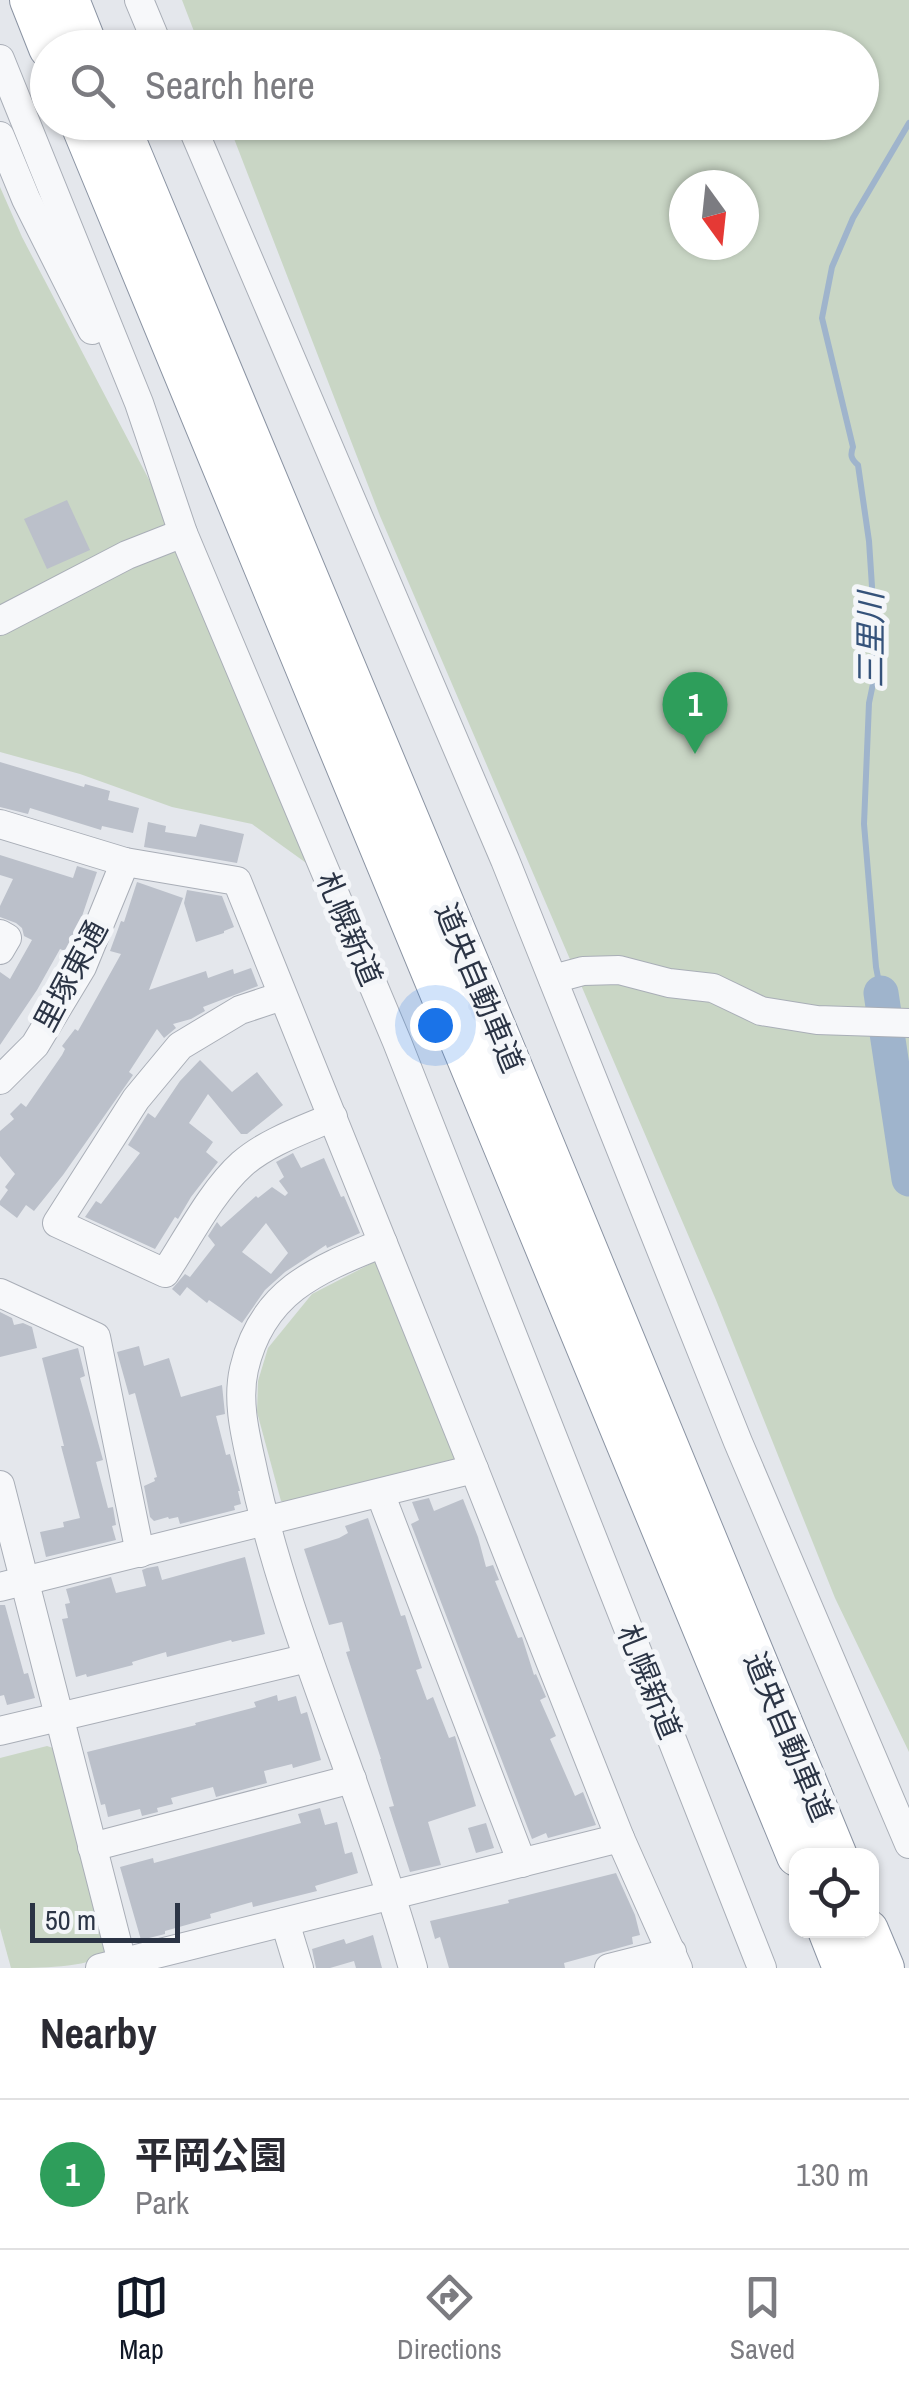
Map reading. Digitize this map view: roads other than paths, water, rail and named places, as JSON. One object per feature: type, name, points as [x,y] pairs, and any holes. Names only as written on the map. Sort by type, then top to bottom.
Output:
[{"type":"highway","points":[[30,0],[42,30]]},
{"type":"highway","points":[[69,0],[81,30]]},
{"type":"highway","name":"道央自動車道","points":[[87,140],[794,1848]]},
{"type":"highway","name":"道央自動車道","points":[[126,140],[834,1848]]},
{"type":"highway","points":[[831,1938],[844,1968]]},
{"type":"highway","points":[[871,1938],[884,1968]]},
{"type":"street","points":[[139,0],[153,30]]},
{"type":"street","points":[[153,0],[159,30]]},
{"type":"street","name":"札幌新道","points":[[0,59],[30,133]]},
{"type":"street","points":[[0,136],[26,200],[98,340],[140,403]]},
{"type":"street","name":"札幌新道","points":[[33,140],[140,403],[183,533],[404,1061],[762,1968]]},
{"type":"street","points":[[198,140],[505,860],[738,1442],[909,1844]]},
{"type":"street","points":[[0,621],[127,555],[183,533]]},
{"type":"street","points":[[0,824],[126,862],[238,882],[620,1838],[675,1960],[609,1968]]},
{"type":"street","name":"里塚東通","points":[[0,1080],[34,1045],[82,967],[126,862]]},
{"type":"street","points":[[0,934],[6,938],[0,950]]},
{"type":"street","points":[[552,979],[583,971],[619,970],[669,983],[713,988],[761,1011],[817,1020],[909,1024]]},
{"type":"street","points":[[282,996],[240,1010],[180,1046],[136,1099],[57,1223],[165,1273],[242,1164],[272,1144],[333,1117]]},
{"type":"street","points":[[383,1243],[296,1284],[270,1311],[252,1344],[241,1400],[264,1521],[414,1968]]},
{"type":"street","points":[[0,1293],[96,1337],[140,1552]]},
{"type":"street","points":[[12,1584],[474,1470]]},
{"type":"street","points":[[0,1485],[12,1584],[59,1718],[92,1847],[111,1965],[620,1838]]},
{"type":"street","points":[[380,1493],[522,1863]]},
{"type":"street","points":[[0,1730],[308,1658]]},
{"type":"street","points":[[92,1847],[352,1780]]},
{"type":"street","points":[[285,1922],[300,1968]]},
{"type":"waterway","name":"三里川","points":[[881,993],[864,824],[875,632],[869,541],[858,465],[852,457],[853,447],[822,318],[832,267],[853,218],[909,123]]},
{"type":"waterway","name":"三里川","points":[[881,993],[909,1179]]},
{"type":"place","name":"平岡公園","points":[[695,754]]}]
